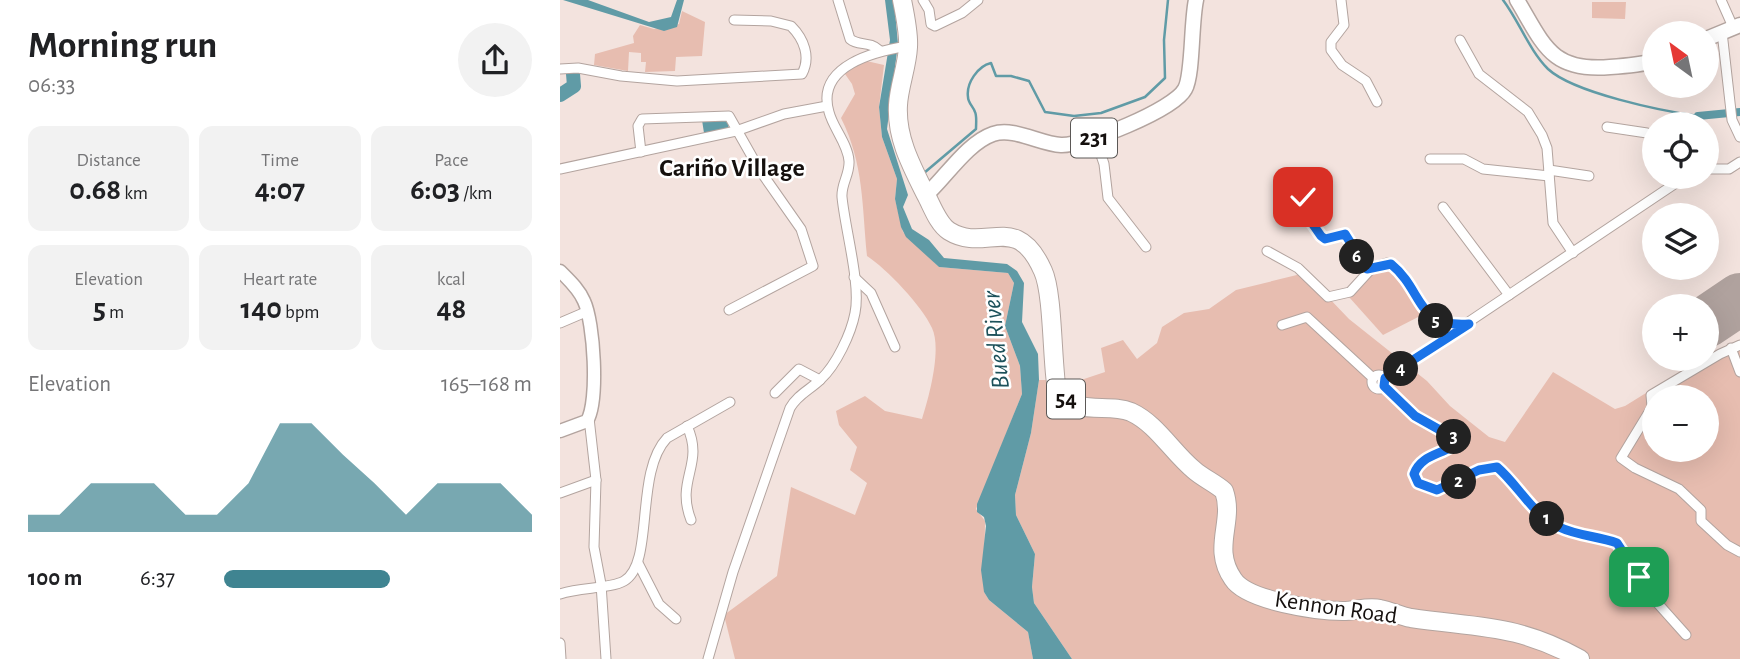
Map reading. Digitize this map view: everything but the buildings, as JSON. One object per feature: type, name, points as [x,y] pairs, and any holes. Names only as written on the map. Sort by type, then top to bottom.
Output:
[{"type":"highway","name":"Kennon Road","points":[[903,8],[905,47],[898,106],[903,147],[920,182],[949,231],[964,235],[1006,236],[1020,239],[1029,246],[1044,272],[1050,297],[1055,334],[1055,387],[1060,397],[1079,405],[1129,411],[1147,423],[1194,470],[1224,491],[1227,505],[1223,557],[1232,578],[1244,591],[1321,610],[1382,609],[1408,618],[1487,626],[1545,640],[1580,659]]},
{"type":"main road","name":"231","points":[[920,182],[993,134],[1010,133],[1069,145],[1095,137],[1168,105],[1186,89],[1190,74],[1191,20],[1196,0]]},
{"type":"main road","points":[[1517,0],[1550,54],[1572,66],[1585,69],[1642,62]]},
{"type":"main road","points":[[560,271],[579,291],[588,311],[592,389],[589,418],[579,426],[560,431]]},
{"type":"street","points":[[838,0],[850,39],[855,43],[873,44],[883,49]]},
{"type":"street","points":[[903,8],[918,8],[923,0],[929,10],[931,24],[935,26],[962,13],[978,0]]},
{"type":"street","points":[[1341,0],[1344,25],[1331,42],[1331,50],[1342,65],[1366,81],[1377,102]]},
{"type":"street","points":[[1721,0],[1732,28],[1730,103],[1732,120],[1740,137]]},
{"type":"street","points":[[560,69],[578,68],[621,76],[677,81],[802,74],[807,63],[806,54],[791,26],[771,21],[734,20]]},
{"type":"street","points":[[1460,40],[1479,74],[1528,112],[1547,148],[1553,223],[1573,253]]},
{"type":"street","points":[[708,659],[733,572],[790,408],[799,395],[820,380],[834,360],[855,317],[856,292],[842,196],[849,159],[827,106],[830,88],[851,62],[883,49],[905,47]]},
{"type":"street","points":[[560,169],[736,131],[784,114],[827,106]]},
{"type":"street","points":[[641,152],[638,126],[642,119],[729,116],[736,131],[801,229],[813,265],[729,310]]},
{"type":"street","points":[[1607,127],[1642,132]]},
{"type":"street","points":[[1095,137],[1104,164],[1108,198],[1146,247]]},
{"type":"street","points":[[1430,159],[1464,159],[1483,169],[1589,176]]},
{"type":"street","points":[[1719,169],[1729,169],[1740,162]]},
{"type":"street","points":[[1385,382],[1667,189]]},
{"type":"street","points":[[1303,197],[1305,213],[1321,236],[1325,239],[1345,234],[1367,269],[1391,264],[1437,322],[1449,326],[1469,324]]},
{"type":"street","points":[[1443,207],[1509,295]]},
{"type":"street","points":[[1266,251],[1298,268],[1328,297],[1350,292],[1371,269]]},
{"type":"street","points":[[853,278],[871,293],[895,347]]},
{"type":"street","points":[[560,323],[588,311]]},
{"type":"street","points":[[1282,326],[1307,317],[1373,378],[1379,375],[1415,416],[1456,439],[1449,447],[1422,460],[1414,474],[1418,483],[1437,490],[1479,470],[1497,467],[1533,509],[1557,526],[1580,535],[1617,543],[1651,597],[1686,635]]},
{"type":"street","points":[[1740,372],[1736,347],[1651,396],[1651,407],[1621,458],[1692,499],[1701,510],[1701,521],[1727,545],[1740,552]]},
{"type":"street","points":[[775,393],[799,369],[820,380]]},
{"type":"street","points":[[676,619],[659,604],[638,563],[646,488],[656,454],[667,438],[730,402]]},
{"type":"street","points":[[589,418],[589,434],[594,442],[596,480],[594,547],[610,658]]},
{"type":"street","points":[[687,426],[695,449],[684,498],[691,520]]},
{"type":"street","points":[[560,493],[596,480]]},
{"type":"street","points":[[560,594],[622,582],[638,563]]},
{"type":"street","points":[[560,643],[561,659]]},
{"type":"shaded area","points":[[1592,2],[1626,2],[1625,19],[1592,18]]},
{"type":"shaded area","points":[[682,11],[705,22],[702,56],[676,57],[675,71],[645,72],[646,62],[641,62],[641,53],[629,52],[628,71],[594,65],[595,54],[634,43],[633,36],[640,25],[654,29],[679,24]]},
{"type":"shaded area","points":[[862,60],[884,65],[879,107],[882,137],[897,179],[895,199],[903,232],[939,267],[1008,273],[1014,283],[1005,326],[1020,366],[1022,394],[976,509],[985,521],[984,592],[989,600],[1028,632],[1033,659],[735,659],[724,615],[777,576],[791,487],[855,515],[867,483],[850,470],[857,447],[839,425],[836,411],[865,396],[885,411],[922,419],[931,386],[936,348],[932,328],[903,289],[867,256],[858,169],[849,135],[841,118],[855,94],[845,74]]},
{"type":"shaded area","points":[[1391,269],[1424,314],[1383,335],[1349,297],[1376,271]]},
{"type":"shaded area","points":[[1305,273],[1349,319],[1427,381],[1450,406],[1489,437],[1505,442],[1553,372],[1615,409],[1642,395],[1642,462],[1719,462],[1719,385],[1659,385],[1682,371],[1719,371],[1719,352],[1740,342],[1740,659],[1072,659],[1034,603],[1032,587],[1035,554],[1016,515],[1015,495],[1031,433],[1039,380],[1081,380],[1105,372],[1101,348],[1123,340],[1137,359],[1157,343],[1162,327],[1184,313],[1209,309],[1236,290]]},
{"type":"water","points":[[563,0],[588,0],[649,22],[671,17],[677,0],[684,0],[677,27],[664,31]]},
{"type":"water","points":[[885,0],[894,0],[898,44],[887,129],[908,195],[903,207],[912,229],[929,240],[944,258],[1007,264],[1017,271],[1024,283],[1022,322],[1038,354],[1039,380],[1031,433],[1015,495],[1016,515],[1035,554],[1032,587],[1034,603],[1072,659],[1033,659],[1028,632],[989,600],[984,592],[981,570],[986,526],[984,517],[977,512],[977,504],[1022,394],[1020,366],[1005,326],[1014,283],[1008,273],[939,267],[906,237],[901,227],[895,199],[897,179],[882,137],[879,107],[890,40]]},
{"type":"water","points":[[727,117],[729,130],[704,133],[702,120]]},
{"type":"waterway","points":[[924,173],[976,129],[976,114],[968,99],[969,86],[977,71],[991,63],[996,76],[1011,76],[1029,81],[1045,112],[1074,116],[1101,113],[1145,97],[1165,78],[1164,40],[1168,0]]},
{"type":"waterway","points":[[1503,0],[1541,61],[1560,78],[1619,100],[1675,112]]},
{"type":"waterway","points":[[560,95],[574,86],[573,74]]},
{"type":"waterway","points":[[1719,114],[1740,112]]},
{"type":"runway","points":[[1719,313],[1740,299]]},
{"type":"district","name":"Cariño Village","points":[[732,168]]},
{"type":"route","points":[[1303,197],[1305,213],[1321,236],[1325,239],[1345,234],[1367,269],[1391,264],[1437,322],[1449,326],[1469,324],[1385,378],[1384,386],[1415,416],[1452,434],[1456,439],[1449,447],[1422,460],[1414,474],[1418,483],[1437,490],[1479,470],[1497,467],[1533,509],[1557,526],[1580,535],[1617,543],[1639,577]]},
{"type":"water label","name":"Bued River","points":[[996,340]]}]
